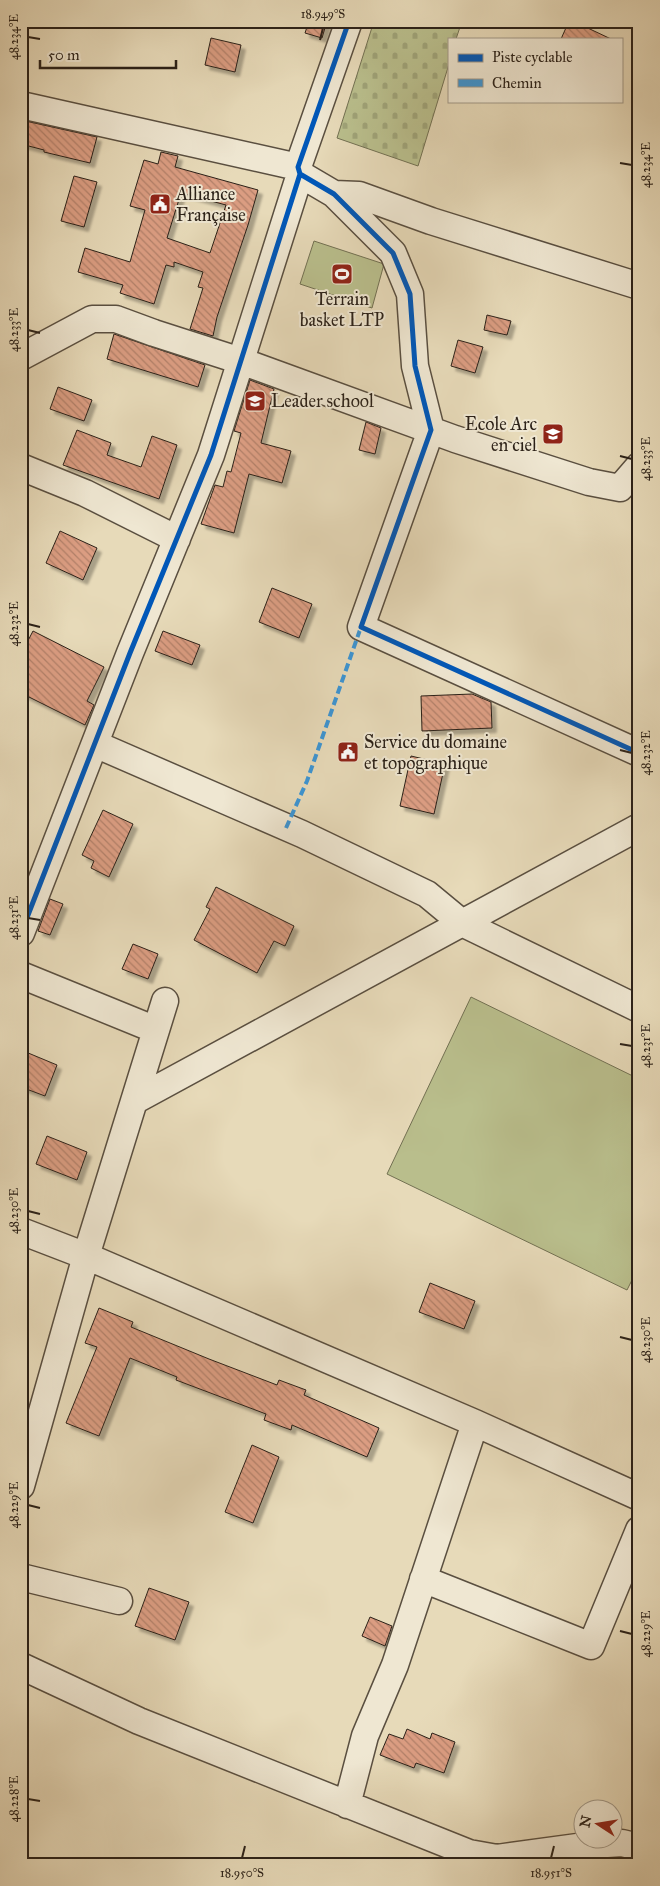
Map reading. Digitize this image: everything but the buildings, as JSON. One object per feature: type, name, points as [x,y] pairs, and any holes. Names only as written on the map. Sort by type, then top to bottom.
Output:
[{"type":"street","points":[[21,933],[211,455],[299,171],[349,21]]},
{"type":"street","points":[[21,105],[299,171],[334,194],[393,253],[410,294],[415,366],[430,430],[361,626],[639,752]]},
{"type":"street","points":[[334,194],[359,195],[431,221],[639,286]]},
{"type":"street","points":[[21,357],[92,320],[116,319],[241,361],[430,430],[589,482],[620,488],[639,466]]},
{"type":"street","points":[[21,467],[86,493],[176,539]]},
{"type":"street","points":[[95,744],[302,834],[427,894],[462,923],[639,1010]]},
{"type":"street","points":[[134,1101],[639,827]]},
{"type":"street","points":[[21,975],[156,1030]]},
{"type":"street","points":[[21,1486],[86,1256],[165,1002]]},
{"type":"street","points":[[21,1231],[86,1256],[475,1423],[639,1497]]},
{"type":"street","points":[[347,1805],[365,1736],[395,1665],[475,1423]]},
{"type":"street","points":[[423,1579],[591,1646],[639,1530]]},
{"type":"street","points":[[21,1577],[118,1601]]},
{"type":"street","points":[[21,1666],[140,1722],[470,1853],[497,1858],[602,1844],[622,1843],[639,1847]]},
{"type":"green space","points":[[374,21],[462,21],[456,38],[448,38],[448,67],[418,166],[337,138]]},
{"type":"green space","name":"Terrain basket LTP","points":[[314,241],[384,264],[372,308],[300,284]]},
{"type":"green space","points":[[471,997],[639,1079],[639,1266],[627,1290],[387,1174]]},
{"type":"marked path","points":[[286,828],[307,781],[361,627]]},
{"type":"cycle path","points":[[21,933],[130,653],[211,455],[300,174],[298,167],[349,21]]},
{"type":"cycle path","points":[[300,174],[334,194],[393,253],[410,294],[415,366],[431,430],[361,627],[639,753]]},
{"type":"place","name":"Alliance Française","points":[[160,204]]},
{"type":"place","name":"Terrain basket LTP","points":[[342,274]]},
{"type":"place","name":"Leader school","points":[[255,401]]},
{"type":"place","name":"Ecole Arc en ciel","points":[[553,434]]},
{"type":"place","name":"Service du domaine et topographique","points":[[348,752]]}]
